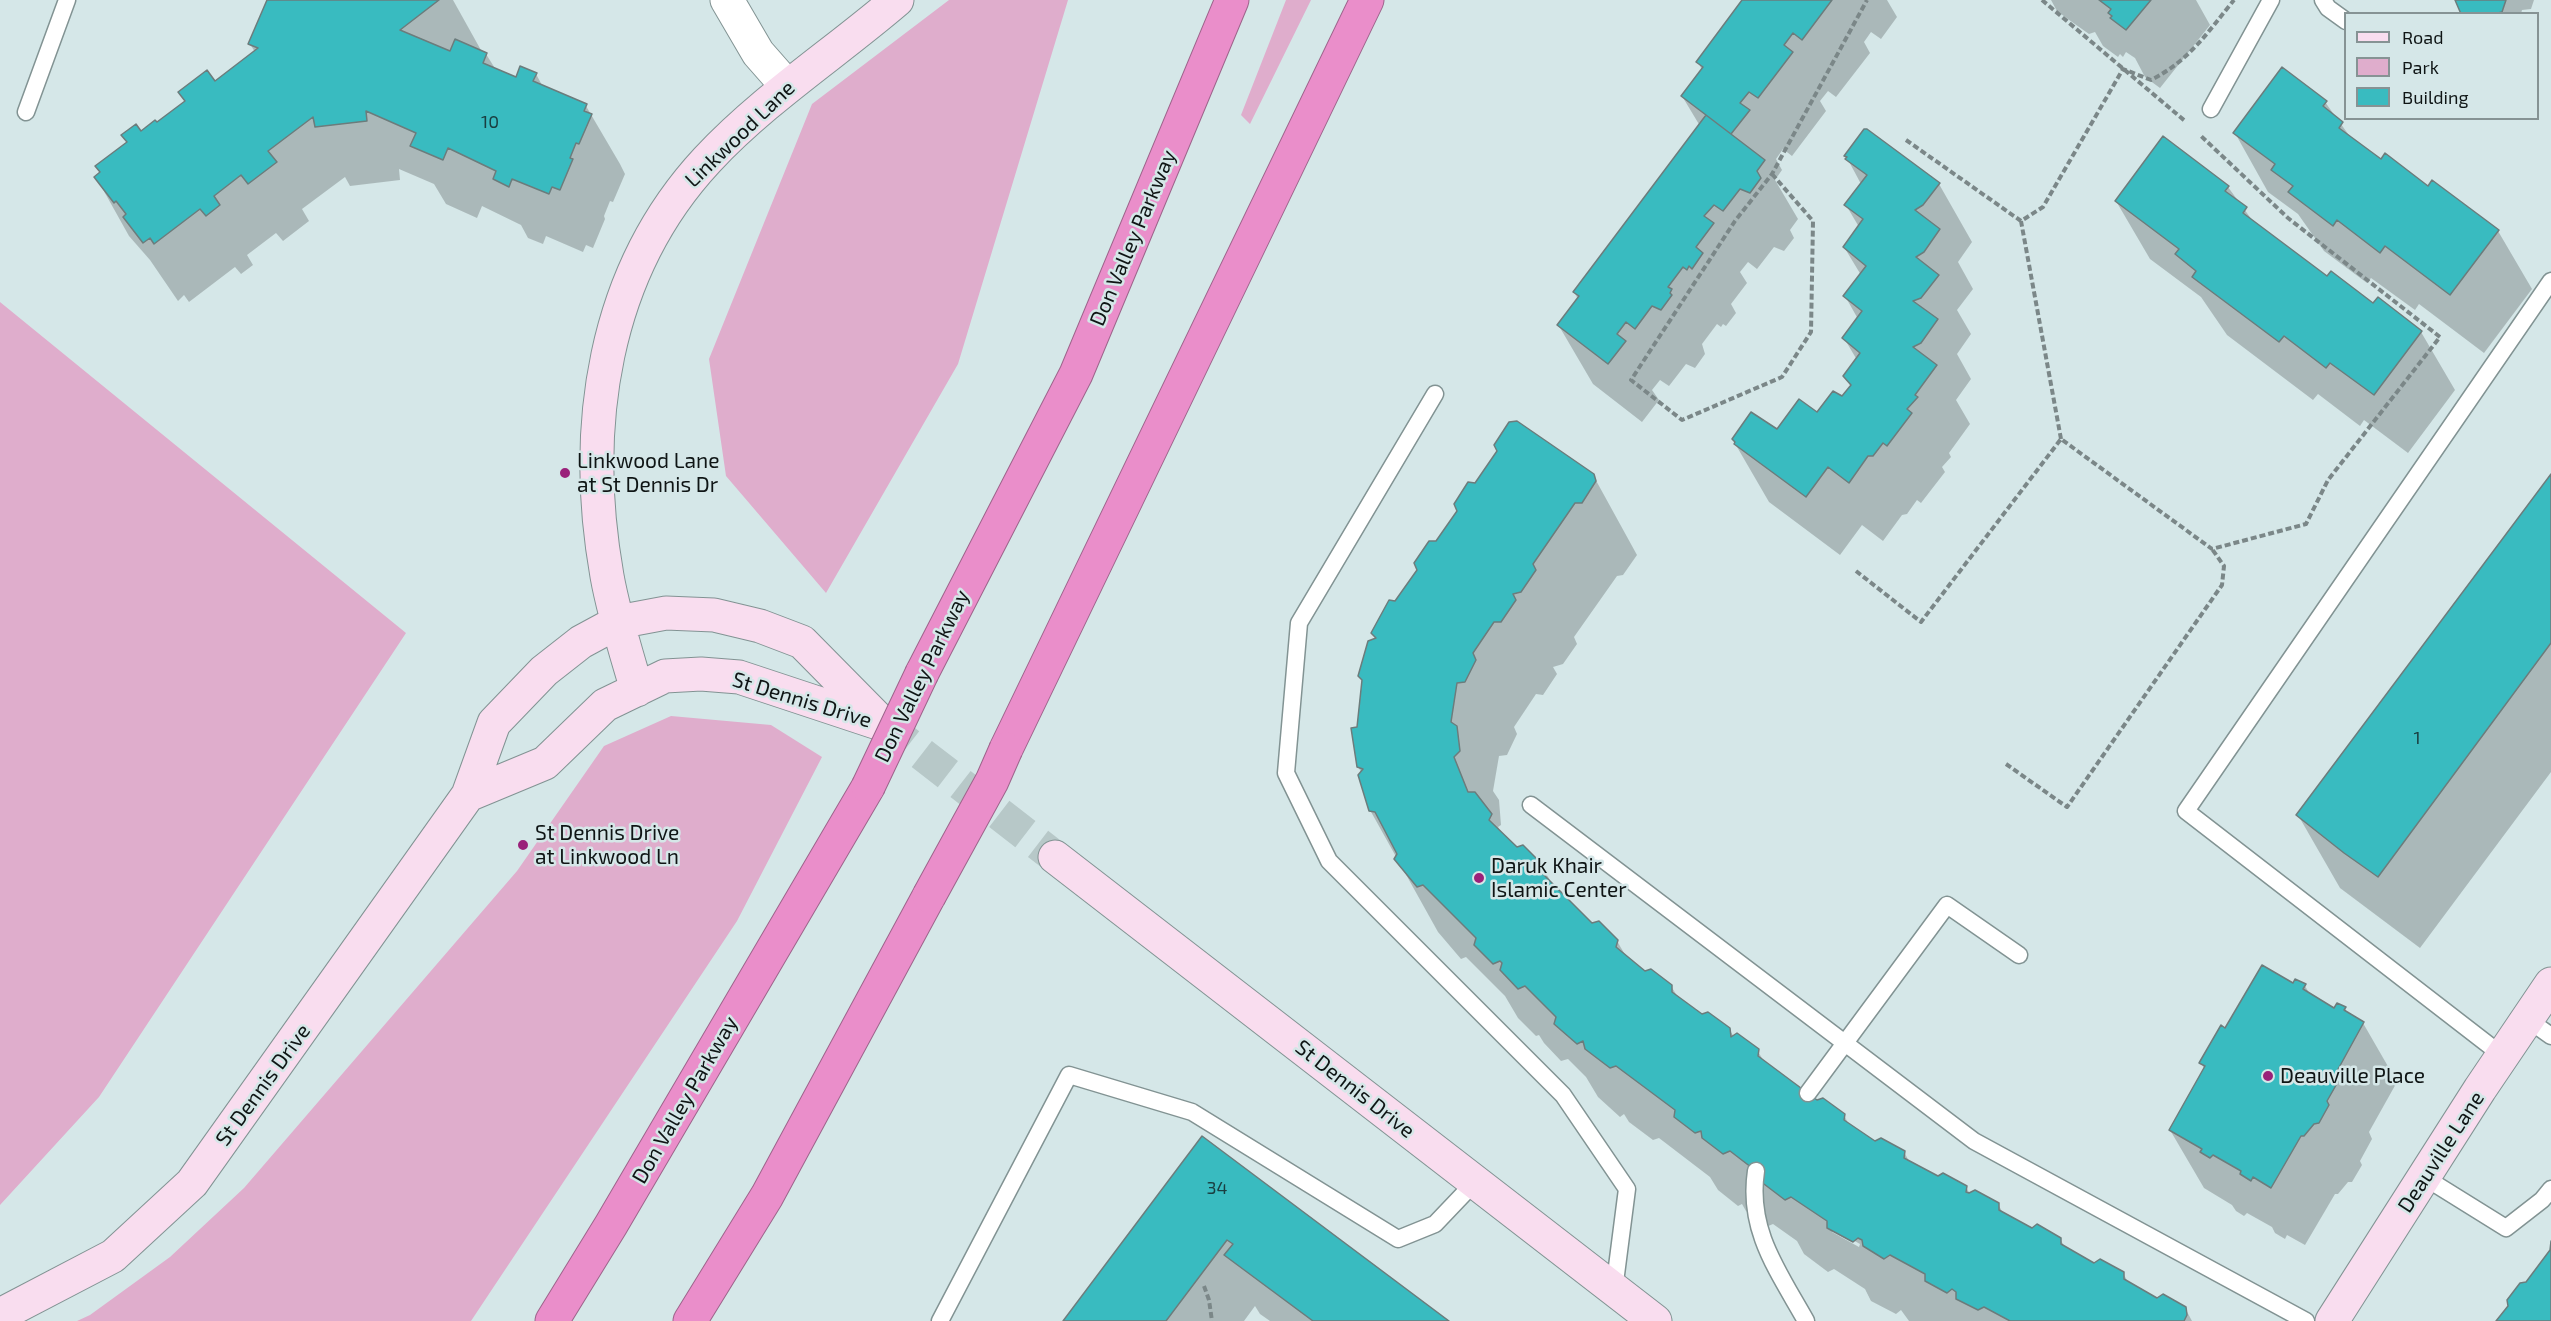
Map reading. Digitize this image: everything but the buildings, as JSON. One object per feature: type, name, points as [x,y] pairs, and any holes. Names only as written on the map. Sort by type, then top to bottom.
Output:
[{"type":"highway","name":"Don Valley Parkway","points":[[552,1321],[611,1225],[868,787],[922,673],[1076,374],[1232,0]]},
{"type":"highway","points":[[690,1321],[767,1196],[992,781],[1367,0]]},
{"type":"street","points":[[727,0],[758,53],[787,86]]},
{"type":"street","name":"Linkwood Lane","points":[[637,690],[606,574],[598,499],[597,422],[605,362],[621,304],[643,253],[674,200],[707,160],[787,86],[897,0]]},
{"type":"street","name":"St Dennis Drive","points":[[0,1315],[113,1256],[192,1183],[468,795],[494,723],[544,671],[581,642],[618,622],[666,613],[714,615],[760,626],[802,642],[883,724],[739,677],[701,674],[665,676],[605,705],[545,762],[468,795]]},
{"type":"street","name":"St Dennis Drive","points":[[1055,857],[1655,1321]]},
{"type":"street","name":"Deauville Lane","points":[[2332,1321],[2503,1056],[2539,1028],[2551,984]]},
{"type":"lane","points":[[26,112],[67,0]]},
{"type":"lane","points":[[2211,109],[2271,0]]},
{"type":"lane","points":[[2323,0],[2328,8],[2344,20]]},
{"type":"lane","points":[[2503,1056],[2187,810],[2551,281]]},
{"type":"lane","points":[[1435,394],[1299,623],[1286,773],[1329,861],[1563,1095],[1627,1189],[1614,1290]]},
{"type":"lane","points":[[1531,805],[1974,1141],[2306,1321]]},
{"type":"lane","points":[[1808,1093],[1947,905],[2019,955]]},
{"type":"lane","points":[[940,1321],[1069,1075],[1192,1112],[1398,1239],[1435,1224],[1475,1182]]},
{"type":"lane","points":[[1756,1171],[1753,1193],[1755,1216],[1764,1244],[1806,1321]]},
{"type":"lane","points":[[2424,1177],[2506,1228],[2542,1200],[2551,1189]]},
{"type":"path","points":[[1772,174],[1813,220],[1811,332],[1782,377],[1682,420],[1631,380],[1734,221],[1772,174],[1867,0]]},
{"type":"path","points":[[2042,0],[2185,121],[2288,218],[2440,338],[2328,480],[2306,524],[2212,549]]},
{"type":"path","points":[[2123,69],[2151,80],[2174,68],[2193,50],[2235,0]]},
{"type":"path","points":[[2021,221],[2043,207],[2123,69]]},
{"type":"path","points":[[1906,140],[2021,221],[2061,439],[2212,549],[2224,566],[2222,585],[2067,807],[2006,764]]},
{"type":"path","points":[[1856,571],[1921,622],[2061,439]]},
{"type":"path","points":[[1204,1286],[1212,1321]]},
{"type":"green space","points":[[949,0],[1068,0],[958,364],[826,593],[726,476],[709,359],[812,104]]},
{"type":"green space","points":[[1286,0],[1311,0],[1250,124],[1241,115]]},
{"type":"green space","points":[[0,302],[406,633],[99,1097],[0,1205]]},
{"type":"green space","points":[[671,716],[771,725],[822,757],[737,921],[471,1321],[77,1321],[90,1315],[170,1257],[244,1188],[517,871],[604,746]]},
{"type":"tunnel","points":[[883,724],[1055,857]]},
{"type":"place","name":"Linkwood Lane at St Dennis Dr","points":[[565,473]]},
{"type":"place","name":"St Dennis Drive at Linkwood Ln","points":[[523,845]]},
{"type":"place","name":"Daruk Khair Islamic Center","points":[[1479,878]]},
{"type":"place","name":"Deauville Place","points":[[2268,1076]]}]
